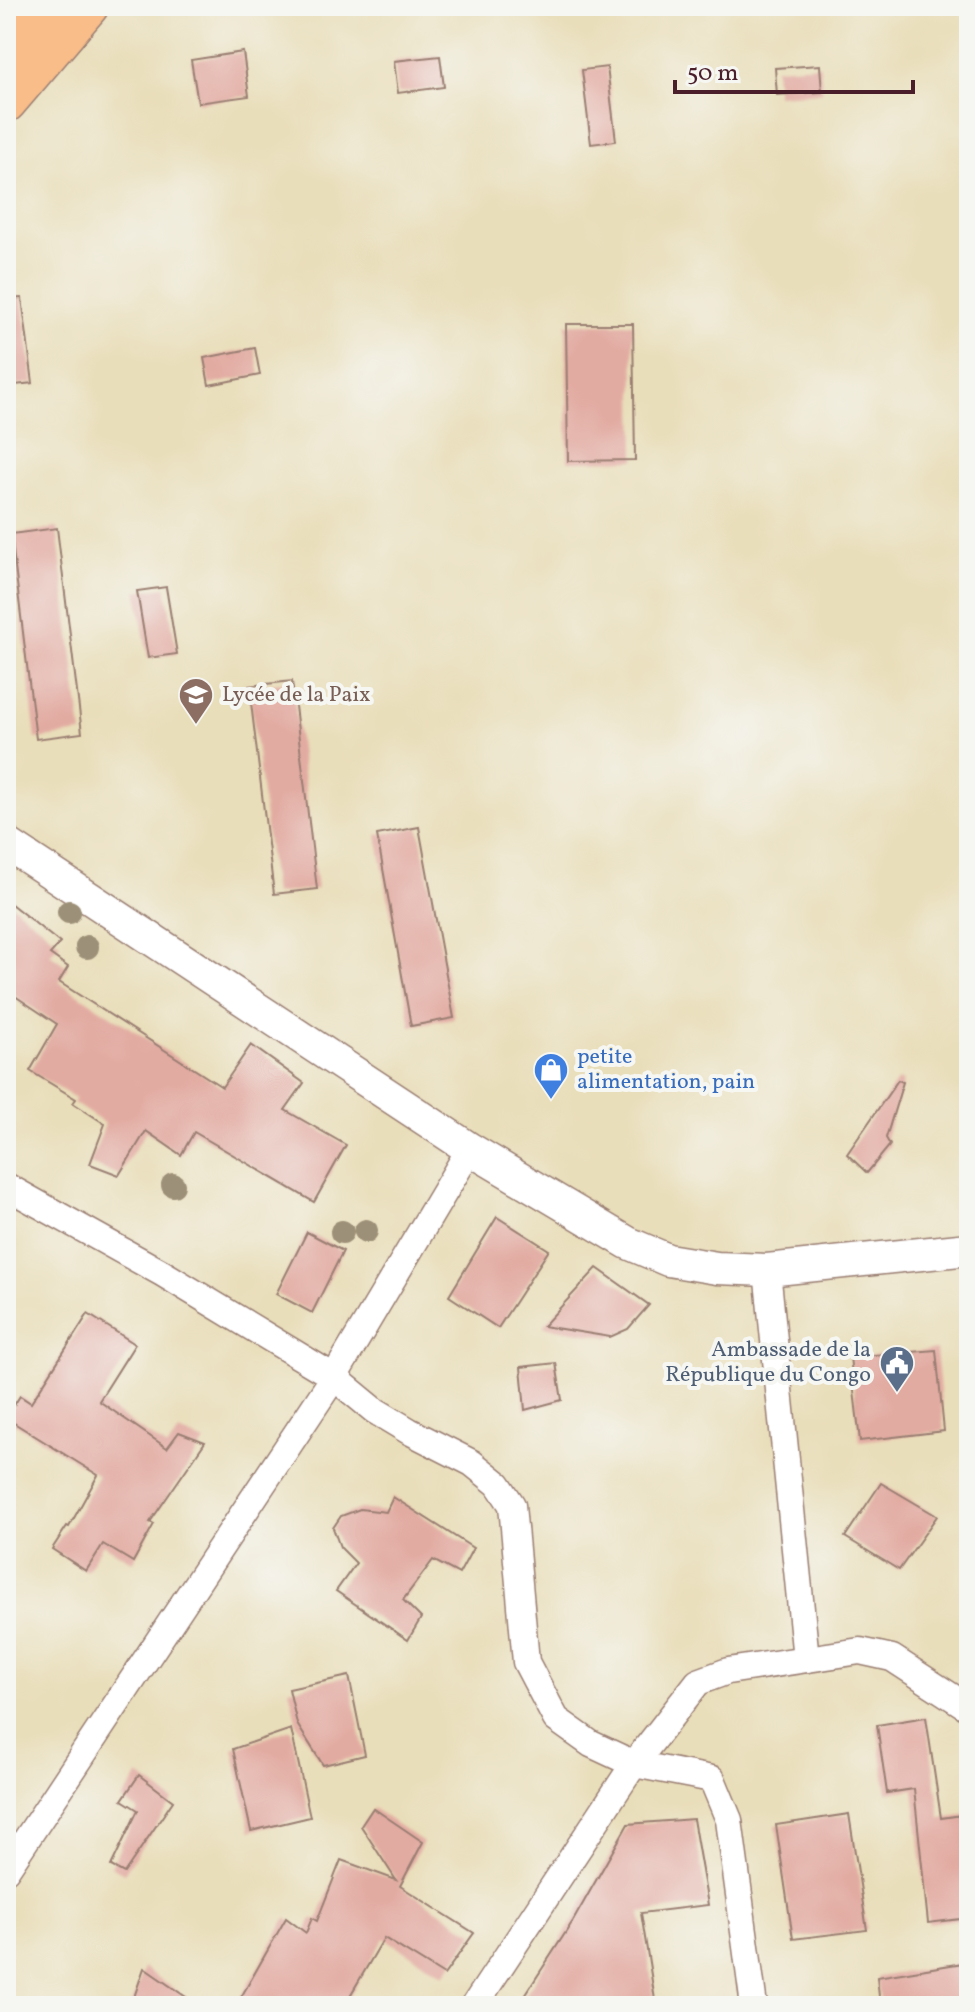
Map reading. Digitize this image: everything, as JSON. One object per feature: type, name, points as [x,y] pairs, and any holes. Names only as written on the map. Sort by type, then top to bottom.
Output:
[{"type":"main road","points":[[6,45],[39,6]]},
{"type":"main road","points":[[6,102],[88,6]]},
{"type":"street","points":[[6,843],[470,1149],[628,1243],[668,1260],[717,1268],[767,1270],[969,1249]]},
{"type":"street","points":[[6,1870],[334,1377],[470,1149]]},
{"type":"street","points":[[6,1186],[162,1273],[334,1377],[374,1410],[472,1463],[498,1484],[512,1505],[526,1662],[556,1719],[591,1744],[634,1764],[712,1779],[729,1820],[754,2006]]},
{"type":"street","points":[[767,1270],[806,1659]]},
{"type":"street","points":[[474,2006],[634,1764],[698,1682],[728,1671],[860,1651],[892,1658],[969,1708]]},
{"type":"building","points":[[243,52],[249,96],[198,103],[191,60]]},
{"type":"building","points":[[440,56],[444,87],[398,93],[394,61]]},
{"type":"building","points":[[820,65],[822,92],[777,95],[775,68]]},
{"type":"building","points":[[607,67],[616,141],[591,144],[582,70]]},
{"type":"building","points":[[22,298],[33,383],[6,386],[6,299]]},
{"type":"building","points":[[566,324],[633,324],[635,460],[568,461]]},
{"type":"building","points":[[255,348],[260,375],[209,385],[204,358]]},
{"type":"building","points":[[57,528],[82,733],[36,739],[11,534]]},
{"type":"building","points":[[166,587],[177,654],[148,658],[137,591]]},
{"type":"building","points":[[292,681],[317,889],[274,894],[249,686]]},
{"type":"building","points":[[419,827],[454,1018],[411,1026],[377,835]]},
{"type":"building","points":[[6,900],[60,943],[50,954],[68,967],[59,982],[222,1087],[251,1045],[304,1083],[285,1110],[346,1145],[314,1202],[194,1132],[181,1155],[146,1131],[119,1175],[90,1164],[105,1124],[73,1103],[76,1099],[30,1071],[57,1024],[6,990]]},
{"type":"building","points":[[898,1080],[903,1082],[886,1138],[890,1145],[867,1173],[847,1154]]},
{"type":"building","points":[[497,1217],[549,1250],[498,1328],[449,1296]]},
{"type":"building","points":[[307,1232],[343,1251],[312,1313],[276,1294]]},
{"type":"building","points":[[597,1268],[649,1305],[628,1329],[610,1337],[543,1326]]},
{"type":"building","points":[[88,1314],[135,1344],[99,1401],[167,1448],[179,1432],[205,1442],[150,1522],[154,1524],[133,1562],[103,1544],[86,1571],[52,1549],[69,1527],[98,1475],[6,1418],[20,1396],[31,1403]]},
{"type":"building","name":"Ambassade de la République du Congo","points":[[936,1350],[944,1431],[860,1441],[850,1357]]},
{"type":"building","points":[[556,1363],[562,1400],[525,1410],[521,1367]]},
{"type":"building","points":[[881,1483],[937,1516],[899,1570],[845,1537]]},
{"type":"building","points":[[393,1497],[473,1548],[459,1574],[433,1560],[403,1600],[421,1618],[408,1640],[336,1591],[356,1563],[340,1547],[333,1528],[341,1516],[360,1509],[386,1512]]},
{"type":"building","points":[[349,1676],[365,1755],[323,1765],[297,1724],[289,1689]]},
{"type":"building","points":[[926,1717],[941,1818],[969,1814],[969,1918],[928,1923],[914,1789],[887,1793],[877,1725]]},
{"type":"building","points":[[291,1729],[310,1817],[251,1831],[233,1749]]},
{"type":"building","points":[[139,1775],[173,1801],[124,1873],[111,1866],[138,1810],[122,1800]]},
{"type":"building","points":[[373,1808],[423,1842],[400,1886],[474,1933],[444,1975],[384,1938],[344,2006],[236,2006],[286,1918],[306,1933],[312,1918],[317,1921],[341,1860],[396,1880],[361,1826]]},
{"type":"building","points":[[849,1814],[867,1930],[793,1939],[776,1825]]},
{"type":"building","points":[[693,1819],[708,1905],[641,1913],[656,2006],[518,2006],[573,1921],[628,1824]]},
{"type":"building","points":[[969,1962],[969,2006],[880,2006],[877,1977]]},
{"type":"building","points":[[144,1968],[199,2006],[131,2006]]},
{"type":"place","name":"Lycée de la Paix","points":[[196,726]]},
{"type":"place","name":"petite alimentation, pain","points":[[551,1101]]},
{"type":"place","name":"Ambassade de la République du Congo","points":[[897,1394]]}]
